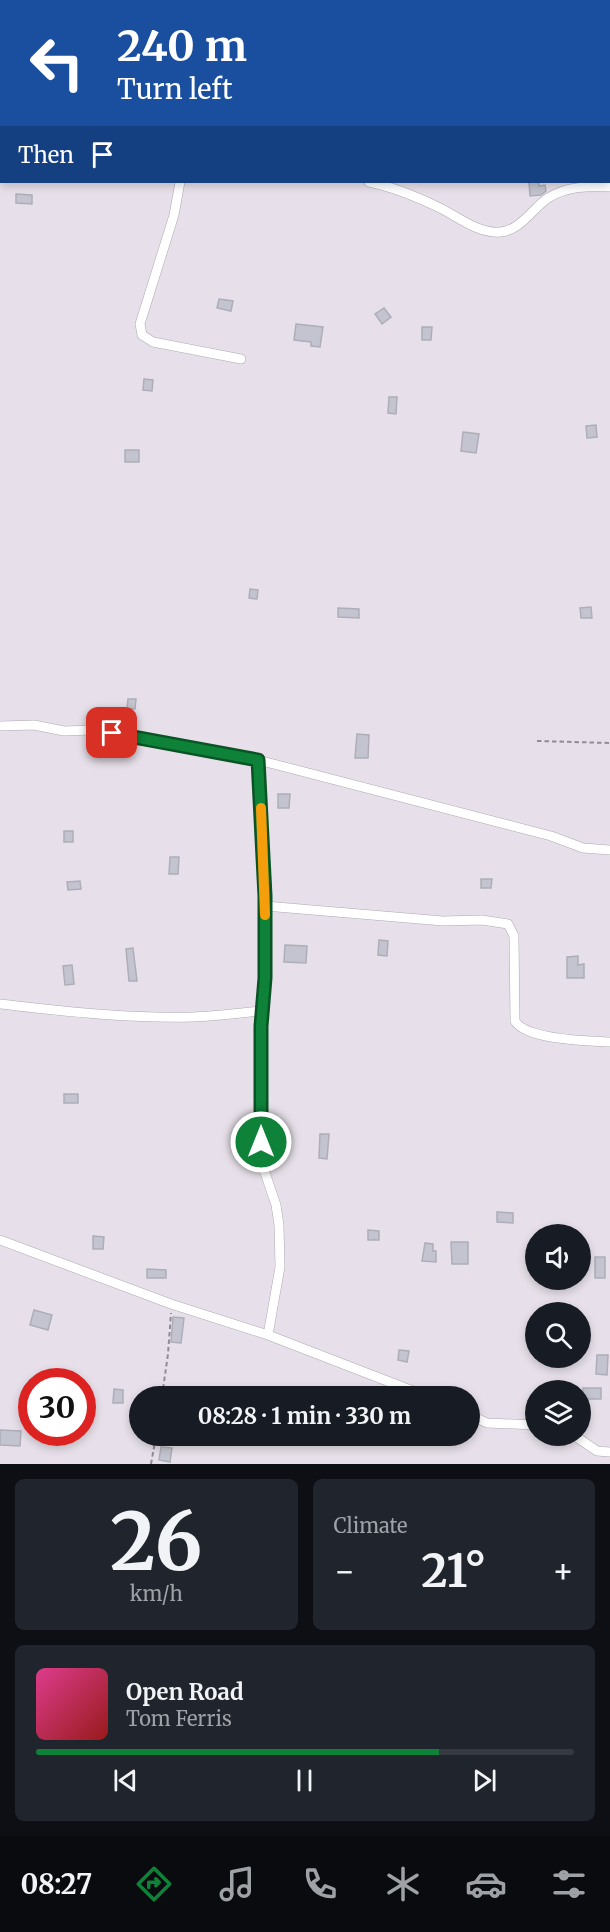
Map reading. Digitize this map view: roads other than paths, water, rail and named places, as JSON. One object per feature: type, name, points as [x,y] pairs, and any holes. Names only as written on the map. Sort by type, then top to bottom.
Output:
[{"type":"street","points":[[180,183],[174,215],[140,324],[142,335],[153,342],[241,359]]},
{"type":"street","points":[[373,183],[395,188],[486,231],[502,232],[518,225],[549,198],[560,192],[585,186],[610,187]]},
{"type":"street","points":[[0,726],[34,725],[64,731],[91,730],[258,760],[551,836],[583,848],[610,850]]},
{"type":"street","points":[[258,760],[265,906],[262,1164],[276,1205],[280,1267],[268,1335]]},
{"type":"street","points":[[265,906],[443,921],[482,920],[507,924],[514,936],[515,1021],[517,1025],[533,1032],[575,1041],[610,1042]]},
{"type":"street","points":[[0,1004],[79,1013],[146,1017],[195,1017],[262,1011]]},
{"type":"street","points":[[0,1240],[171,1304],[268,1335],[400,1386]]},
{"type":"street","points":[[480,1420],[487,1423],[525,1425]]},
{"type":"street","points":[[590,1446],[597,1451],[610,1452]]}]
